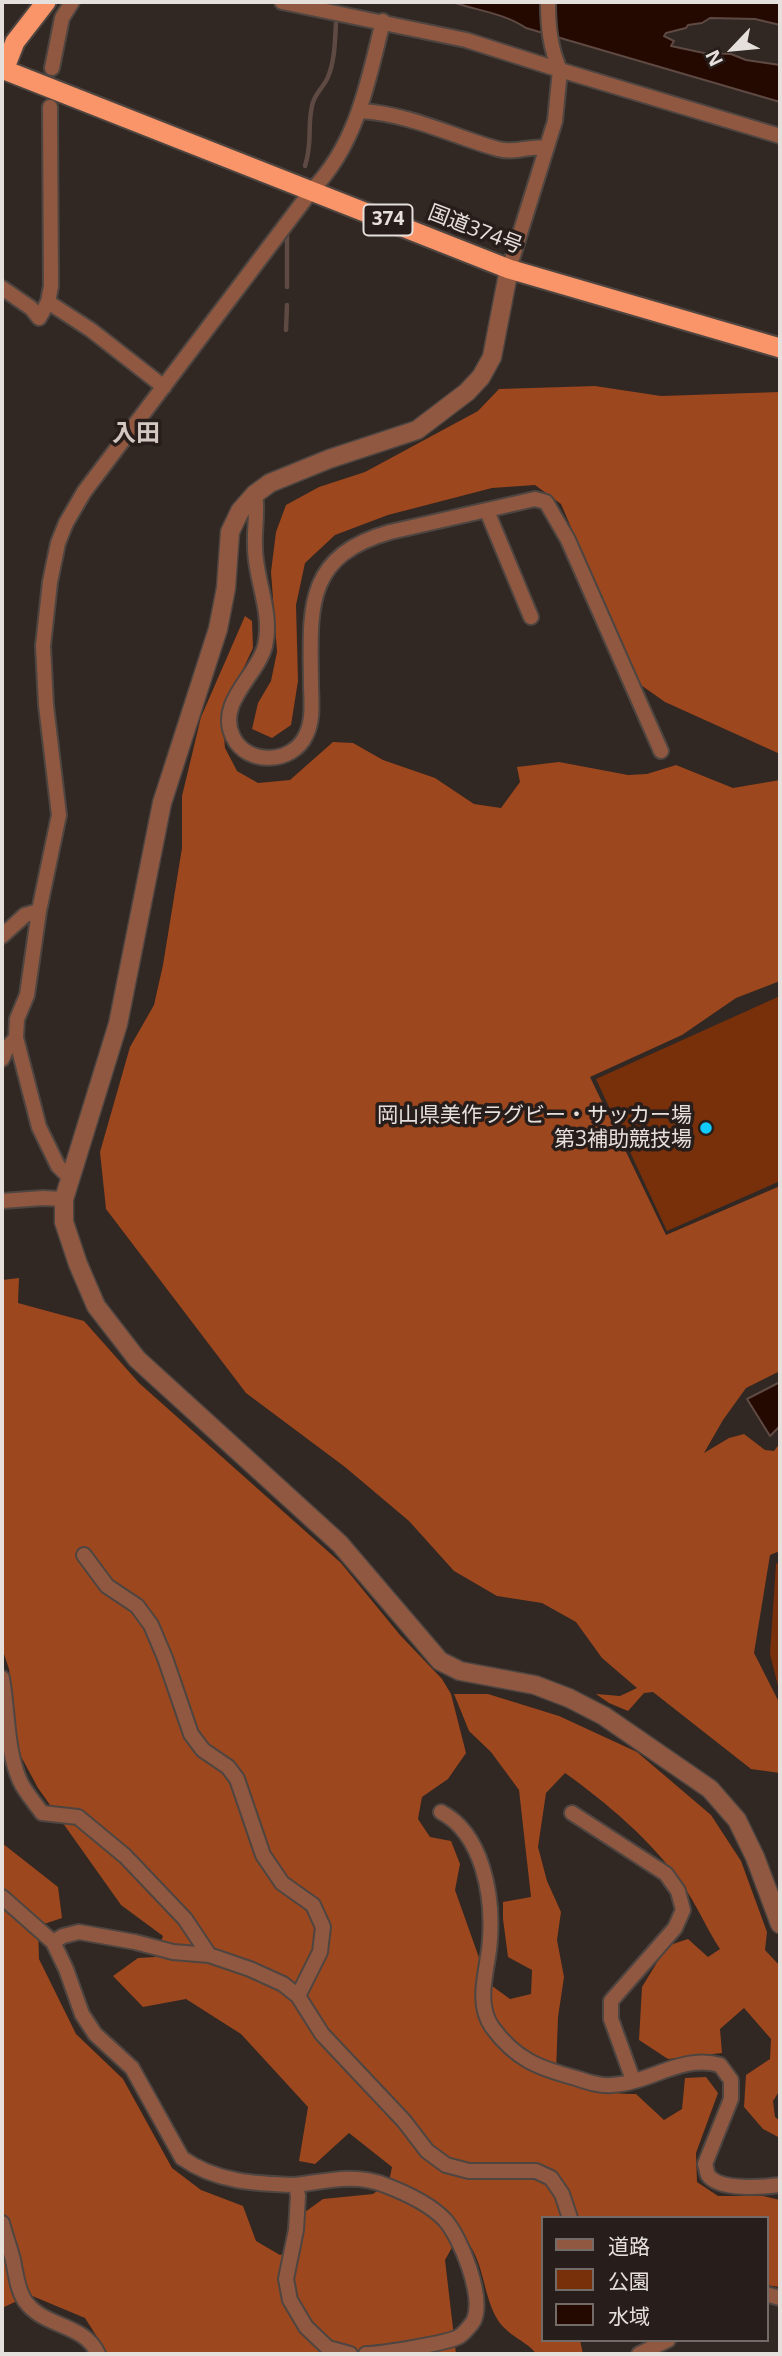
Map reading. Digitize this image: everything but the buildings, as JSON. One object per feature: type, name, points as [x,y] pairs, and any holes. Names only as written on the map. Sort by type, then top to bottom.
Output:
[{"type":"highway","points":[[3,69],[15,42],[46,2]]},
{"type":"highway","name":"国道374号","points":[[3,69],[509,268],[780,348]]},
{"type":"street","points":[[52,68],[62,18],[72,2]]},
{"type":"street","points":[[282,2],[466,40],[560,71],[780,136]]},
{"type":"street","points":[[548,2],[548,28],[553,54],[560,71],[555,121],[509,268],[492,357],[481,377],[467,392],[417,430],[330,458],[270,483],[255,494],[240,511],[230,532],[226,588],[218,629],[162,803],[118,1024],[64,1199],[64,1222],[96,1306],[137,1359],[340,1544],[440,1661],[460,1671],[535,1685],[569,1698],[604,1716],[710,1789],[737,1820],[755,1857],[780,1924]]},
{"type":"street","points":[[70,1178],[58,1166],[39,1127],[21,1066],[16,1038],[17,1019],[27,995],[59,816],[46,705],[43,646],[50,582],[58,543],[84,492],[322,179],[346,142],[361,111],[383,21]]},
{"type":"street","points":[[2,288],[31,308],[39,318],[48,302],[51,286],[50,107]]},
{"type":"street","points":[[361,111],[386,113],[446,130],[500,150],[511,152],[534,146],[547,148]]},
{"type":"street","points":[[48,302],[91,330],[164,387]]},
{"type":"street","points":[[255,494],[258,508],[255,547],[268,624],[264,649],[233,701],[229,721],[232,736],[240,748],[254,756],[273,758],[293,750],[306,736],[312,713],[312,604],[320,581],[331,565],[367,538],[535,499],[546,502],[568,540],[661,751]]},
{"type":"street","points":[[487,511],[531,617]]},
{"type":"street","points":[[2,936],[26,915],[40,911]]},
{"type":"street","points":[[2,1059],[16,1038]]},
{"type":"street","points":[[2,1201],[64,1199]]},
{"type":"street","points":[[84,1555],[107,1586],[137,1606],[151,1625],[191,1734],[203,1750],[228,1767],[237,1779],[263,1855],[282,1883],[313,1905],[323,1927],[320,1952],[298,1996]]},
{"type":"street","points":[[2,1678],[8,1711],[10,1751],[21,1783],[42,1813],[78,1817],[124,1856],[185,1919],[209,1955]]},
{"type":"street","points":[[441,1812],[454,1819],[467,1835],[480,1863],[489,1900],[491,1940],[484,1981],[484,2002],[490,2025],[515,2054],[540,2068],[594,2083],[613,2085],[687,2063],[708,2062],[720,2065],[731,2080],[731,2099],[705,2164],[708,2174],[717,2182],[737,2186],[762,2188],[780,2185]]},
{"type":"street","points":[[572,1813],[666,1874],[678,1891],[682,1910],[675,1928],[611,2001],[611,2020],[633,2080]]},
{"type":"street","points":[[2,1897],[53,1942],[82,2014],[95,2034],[132,2068],[182,2158],[196,2168],[219,2178],[296,2185],[350,2177],[383,2184],[431,2207],[446,2222],[462,2246],[475,2294],[474,2320],[460,2336],[441,2343],[366,2354]]},
{"type":"street","points":[[53,1942],[79,1932],[173,1952],[209,1955],[283,1984],[298,1996],[322,2034],[383,2098],[427,2151],[446,2165],[469,2171],[536,2171],[551,2178],[562,2194],[569,2216]]},
{"type":"street","points":[[296,2185],[299,2196],[296,2230],[286,2279],[290,2300],[306,2327],[328,2348],[350,2354]]},
{"type":"street","points":[[2,2223],[17,2283],[26,2302],[41,2316],[81,2333],[93,2344],[98,2354]]},
{"type":"street","points":[[639,2354],[664,2342]]},
{"type":"green space","name":"岡山県美作ラグビー・サッカー場 第3補助競技場","points":[[780,996],[780,1181],[667,1231],[596,1079]]},
{"type":"green space","points":[[780,1562],[780,1694],[770,1654],[776,1564]]},
{"type":"shaded area","points":[[595,386],[661,396],[780,392],[780,754],[665,702],[638,683],[561,504],[535,485],[492,488],[388,515],[335,535],[305,563],[296,605],[298,681],[291,725],[272,738],[252,729],[258,703],[271,681],[277,652],[271,572],[276,532],[286,505],[319,487],[365,472],[478,411],[499,389]]},
{"type":"shaded area","points":[[245,616],[252,621],[253,648],[222,714],[225,748],[237,771],[258,783],[290,780],[333,742],[353,743],[383,760],[435,778],[474,804],[501,808],[520,782],[517,767],[559,762],[628,775],[647,774],[676,765],[733,788],[780,780],[780,981],[736,998],[682,1035],[590,1077],[666,1235],[780,1186],[780,1371],[746,1388],[704,1453],[729,1438],[744,1434],[765,1450],[774,1451],[780,1443],[780,1551],[770,1555],[754,1653],[780,1704],[780,1773],[751,1769],[653,1692],[644,1693],[628,1711],[596,1694],[620,1696],[637,1688],[602,1658],[576,1622],[542,1603],[497,1596],[454,1571],[409,1521],[345,1467],[246,1393],[106,1209],[100,1152],[130,1047],[154,1005],[182,848],[182,796],[201,717]]},
{"type":"shaded area","points":[[19,1278],[18,1303],[84,1321],[139,1383],[341,1563],[400,1635],[442,1679],[451,1694],[466,1753],[448,1779],[422,1797],[418,1819],[430,1837],[451,1841],[460,1864],[455,1890],[488,1983],[510,1999],[531,1994],[532,1970],[508,1957],[503,1919],[503,1902],[531,1897],[519,1790],[491,1752],[469,1731],[454,1694],[488,1694],[559,1716],[637,1752],[711,1815],[741,1861],[767,1932],[765,1950],[780,1966],[780,2090],[773,2101],[775,2117],[780,2121],[780,2138],[763,2129],[744,2107],[746,2075],[770,2059],[771,2039],[744,2008],[720,2029],[722,2053],[668,2059],[639,2040],[642,1987],[667,1946],[688,1939],[708,1957],[720,1949],[687,1891],[657,1852],[613,1810],[565,1773],[546,1793],[538,1847],[547,1881],[561,1912],[557,1940],[564,1977],[558,2017],[556,2073],[594,2090],[636,2094],[664,2120],[682,2109],[685,2078],[706,2077],[718,2093],[696,2153],[697,2182],[718,2196],[763,2196],[780,2200],[780,2287],[768,2285],[768,2216],[540,2216],[540,2342],[580,2342],[583,2354],[536,2354],[505,2329],[491,2306],[474,2253],[460,2233],[445,2260],[456,2354],[108,2354],[85,2318],[30,2295],[2,2308],[2,1843],[58,1887],[62,1918],[38,1926],[39,1959],[76,2034],[123,2079],[172,2168],[201,2190],[243,2206],[256,2241],[280,2255],[299,2248],[305,2212],[323,2199],[373,2194],[389,2182],[392,2167],[349,2133],[315,2164],[299,2161],[308,2107],[241,2034],[186,1999],[143,2007],[113,1976],[138,1958],[155,1957],[163,1936],[121,1905],[38,1788],[17,1749],[9,1669],[2,1648],[2,1280]]},
{"type":"water","points":[[452,2],[780,2],[780,25],[755,19],[710,18],[664,36],[674,41],[671,46],[704,53],[731,54],[746,60],[780,65],[780,102],[526,28],[500,16]]},
{"type":"water","points":[[780,1382],[780,1426],[770,1436],[747,1399]]},
{"type":"waterway","points":[[305,166],[312,106],[330,70],[336,22]]},
{"type":"waterway","points":[[287,234],[287,287]]},
{"type":"waterway","points":[[286,330],[287,305]]},
{"type":"place","name":"岡山県美作ラグビー・サッカー場 第3補助競技場","points":[[706,1128]]},
{"type":"district","name":"入田","points":[[136,434]]}]
